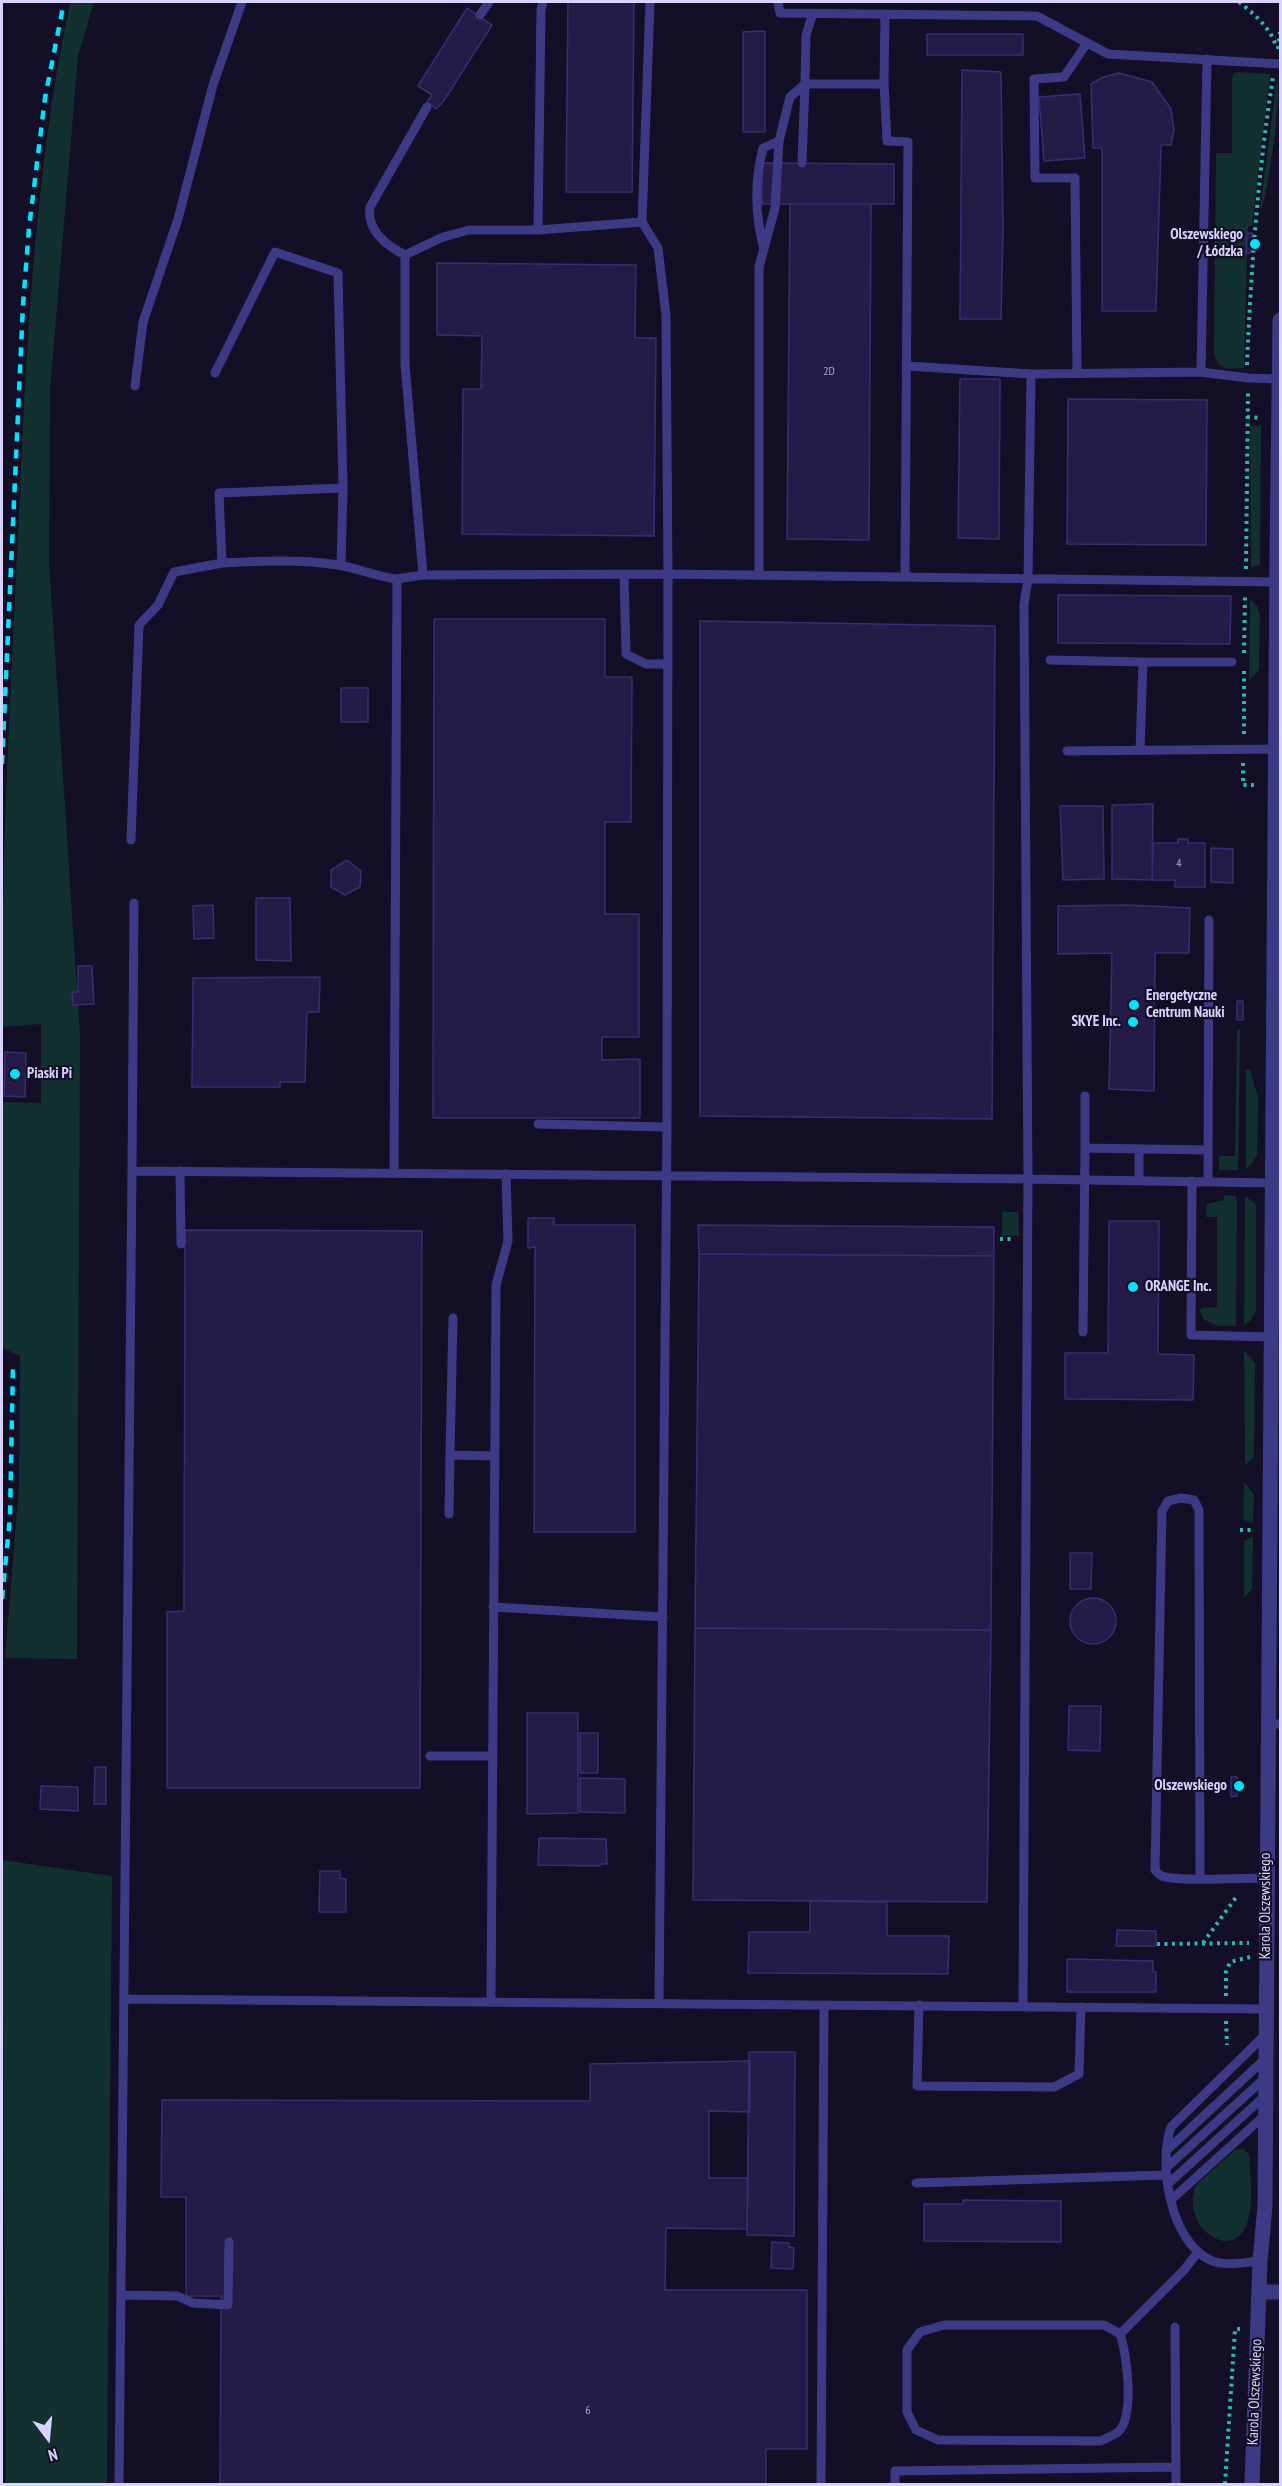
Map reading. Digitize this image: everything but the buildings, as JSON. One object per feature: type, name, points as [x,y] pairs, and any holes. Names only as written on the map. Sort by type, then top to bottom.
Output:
[{"type":"street","name":"Karola Olszewskiego","points":[[1252,2484],[1260,2260],[1265,2206],[1266,1878],[1274,1724],[1272,1337],[1273,1183],[1278,1019],[1277,582],[1281,320]]},
{"type":"street","points":[[1259,2292],[1281,2292]]},
{"type":"lane","points":[[135,386],[143,322],[178,219],[207,106],[242,2]]},
{"type":"lane","points":[[480,15],[489,2]]},
{"type":"lane","points":[[538,230],[538,104],[543,2]]},
{"type":"lane","points":[[650,2],[642,222],[658,248],[666,315],[668,574],[667,1175],[659,2003]]},
{"type":"lane","points":[[778,2],[780,13],[1037,16],[1108,54],[1278,64]]},
{"type":"lane","points":[[802,163],[806,35],[813,13]]},
{"type":"lane","points":[[885,14],[884,84],[887,141],[908,142],[905,576]]},
{"type":"lane","points":[[1077,372],[1075,178],[1035,178],[1034,79],[1064,78],[1087,43]]},
{"type":"lane","points":[[1200,372],[1207,60]]},
{"type":"lane","points":[[759,575],[759,267],[775,208],[779,141],[790,97],[805,84],[884,84]]},
{"type":"lane","points":[[405,255],[384,242],[372,225],[369,215],[370,207],[427,107]]},
{"type":"lane","points":[[764,251],[757,222],[756,175],[763,148],[779,141]]},
{"type":"lane","points":[[405,255],[443,237],[469,230],[538,230],[642,222]]},
{"type":"lane","points":[[215,374],[276,252],[338,273],[343,488],[341,565]]},
{"type":"lane","points":[[405,255],[405,364],[423,575]]},
{"type":"lane","points":[[908,366],[1031,374],[1200,372],[1279,379]]},
{"type":"lane","points":[[1023,2007],[1028,1179],[1024,604],[1028,579],[1031,374]]},
{"type":"lane","points":[[222,563],[219,493],[343,488]]},
{"type":"lane","points":[[132,840],[139,625],[158,605],[174,572],[222,563],[309,562],[341,565],[380,577],[397,579],[423,575],[668,574],[1277,582]]},
{"type":"lane","points":[[624,574],[626,654],[646,664],[668,664]]},
{"type":"lane","points":[[394,1173],[397,579]]},
{"type":"lane","points":[[1050,660],[1232,662]]},
{"type":"lane","points":[[1140,750],[1143,662]]},
{"type":"lane","points":[[1067,751],[1279,749]]},
{"type":"lane","points":[[118,2484],[125,1999],[134,903]]},
{"type":"lane","points":[[1208,1182],[1209,920]]},
{"type":"lane","points":[[1083,1332],[1085,1096]]},
{"type":"lane","points":[[538,1124],[667,1126]]},
{"type":"lane","points":[[1085,1148],[1208,1150]]},
{"type":"lane","points":[[1139,1149],[1139,1180]]},
{"type":"lane","points":[[132,1171],[1273,1183]]},
{"type":"lane","points":[[180,1171],[181,1244]]},
{"type":"lane","points":[[491,2002],[496,1285],[508,1241],[506,1174]]},
{"type":"lane","points":[[1192,1181],[1191,1335],[1272,1337]]},
{"type":"lane","points":[[449,1514],[453,1318]]},
{"type":"lane","points":[[450,1455],[495,1456]]},
{"type":"lane","points":[[1200,1878],[1199,1510],[1194,1500],[1180,1498],[1168,1501],[1162,1511],[1155,1865],[1157,1873],[1162,1876],[1200,1878],[1266,1878]]},
{"type":"lane","points":[[494,1607],[663,1617]]},
{"type":"lane","points":[[430,1756],[492,1756]]},
{"type":"lane","points":[[125,1999],[1266,2009]]},
{"type":"lane","points":[[821,2484],[824,2005]]},
{"type":"lane","points":[[919,2006],[917,2086],[1054,2086],[1080,2074],[1081,2007]]},
{"type":"lane","points":[[1260,2260],[1215,2262],[1198,2252],[1179,2225],[1170,2200],[1166,2151],[1171,2127],[1266,2034]]},
{"type":"lane","points":[[1166,2151],[1266,2058]]},
{"type":"lane","points":[[1167,2176],[1266,2077]]},
{"type":"lane","points":[[916,2183],[1167,2176],[1266,2095]]},
{"type":"lane","points":[[1170,2200],[1266,2114]]},
{"type":"lane","points":[[121,2295],[177,2296],[193,2303],[228,2305],[229,2242]]},
{"type":"lane","points":[[1120,2334],[1184,2270],[1198,2252]]},
{"type":"lane","points":[[944,2325],[1104,2325],[1120,2334],[1126,2352],[1127,2415],[1119,2431],[1101,2441],[938,2440],[916,2430],[907,2412],[907,2350],[920,2332],[944,2325]]},
{"type":"lane","points":[[1175,2327],[1176,2484]]},
{"type":"lane","points":[[895,2484],[895,2471],[1176,2467]]},
{"type":"path","points":[[1239,2],[1263,24],[1277,46]]},
{"type":"path","points":[[1244,655],[1251,260],[1266,125],[1278,64],[1277,46],[1281,32]]},
{"type":"path","points":[[1266,47],[1277,46]]},
{"type":"path","points":[[1247,417],[1261,418]]},
{"type":"path","points":[[1244,666],[1244,785],[1259,785]]},
{"type":"path","points":[[1240,1530],[1253,1530]]},
{"type":"path","points":[[1203,1943],[1237,1896]]},
{"type":"path","points":[[1156,1944],[1249,1943]]},
{"type":"path","points":[[1226,1983],[1226,1972],[1230,1962],[1248,1957]]},
{"type":"path","points":[[1227,2029],[1227,2045]]},
{"type":"path","points":[[1225,2484],[1235,2329]]},
{"type":"green space","points":[[70,2],[94,2],[78,56],[50,391],[49,561],[80,1036],[77,1659],[5,1658],[19,1486],[20,1356],[2,1348],[2,1102],[41,1103],[41,1024],[2,1027],[7,782],[24,402],[33,268],[47,135]]},
{"type":"green space","points":[[1234,73],[1270,74],[1252,226],[1248,226],[1244,368],[1229,369],[1219,365],[1214,354],[1216,153],[1232,153],[1232,79]]},
{"type":"green space","points":[[1277,78],[1278,102],[1274,141],[1265,197],[1260,209]]},
{"type":"green space","points":[[1250,426],[1261,426],[1260,564],[1251,568]]},
{"type":"green space","points":[[1250,599],[1257,606],[1260,614],[1259,670],[1249,680]]},
{"type":"green space","points":[[1237,1030],[1240,1030],[1238,1170],[1219,1170],[1219,1156],[1235,1156]]},
{"type":"green space","points":[[1246,1070],[1250,1070],[1258,1097],[1257,1155],[1252,1164],[1246,1168]]},
{"type":"green space","points":[[1224,1195],[1236,1196],[1237,1202],[1236,1326],[1217,1326],[1203,1319],[1200,1311],[1202,1308],[1217,1307],[1217,1217],[1206,1217],[1207,1204],[1224,1200]]},
{"type":"green space","points":[[1245,1196],[1255,1203],[1256,1208],[1256,1310],[1251,1320],[1244,1325]]},
{"type":"green space","points":[[1002,1212],[1018,1212],[1019,1236],[1002,1235]]},
{"type":"green space","points":[[1244,1350],[1255,1363],[1254,1457],[1245,1465]]},
{"type":"green space","points":[[1244,1482],[1254,1495],[1253,1523],[1243,1518]]},
{"type":"green space","points":[[1253,1536],[1252,1589],[1244,1598],[1244,1541]]},
{"type":"green space","points":[[2,1860],[112,1876],[107,2484],[6,2484]]},
{"type":"green space","points":[[1243,2149],[1249,2154],[1250,2213],[1241,2233],[1232,2240],[1221,2240],[1211,2236],[1195,2215],[1193,2201],[1196,2185],[1235,2150]]},
{"type":"railway","points":[[2,764],[23,305],[29,228],[45,98],[64,2]]},
{"type":"railway","points":[[2,1599],[10,1517],[13,1364]]},
{"type":"place","name":"Olszewskiego / Łódzka","points":[[1255,244]]},
{"type":"place","name":"Energetyczne Centrum Nauki","points":[[1134,1005]]},
{"type":"place","name":"SKYE Inc.","points":[[1133,1022]]},
{"type":"place","name":"Piaski Pi","points":[[15,1074]]},
{"type":"place","name":"ORANGE Inc.","points":[[1133,1287]]},
{"type":"place","name":"Olszewskiego","points":[[1239,1786]]}]
